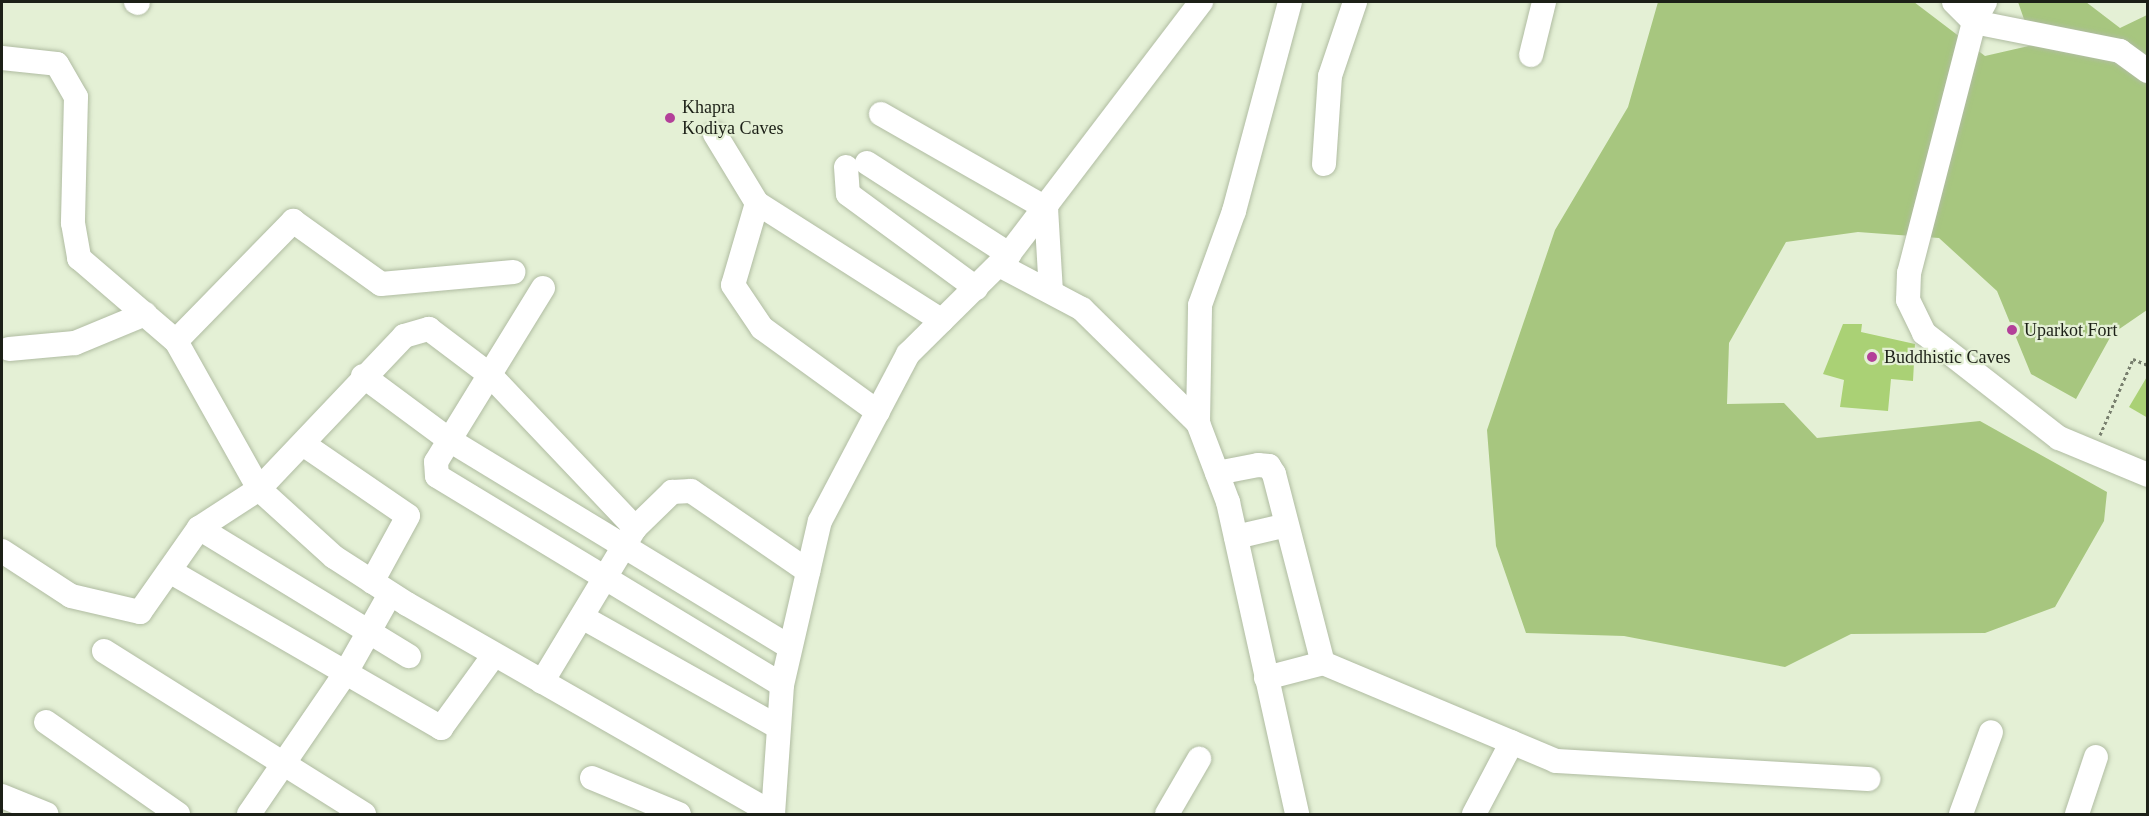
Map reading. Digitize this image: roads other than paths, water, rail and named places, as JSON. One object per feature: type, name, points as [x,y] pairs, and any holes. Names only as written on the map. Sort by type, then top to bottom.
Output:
[{"type":"street","points":[[2,58],[57,64],[76,97],[73,223],[79,258],[176,341],[259,489],[334,557],[381,588],[773,814],[778,727],[788,646],[820,521],[908,354],[1004,259],[1046,208],[1201,2]]},
{"type":"street","points":[[1290,2],[1234,211],[1200,305],[1198,423],[1217,473],[1236,537],[1297,814]]},
{"type":"street","points":[[1324,164],[1330,76],[1355,2]]},
{"type":"street","points":[[1531,55],[1544,2]]},
{"type":"street","points":[[1954,2],[1979,12],[2121,51],[2148,71]]},
{"type":"street","points":[[1979,12],[1910,273],[1908,300],[1924,333],[2059,438],[2148,475]]},
{"type":"street","points":[[881,114],[1046,208]]},
{"type":"street","points":[[715,134],[757,203],[942,321]]},
{"type":"street","points":[[976,288],[848,194],[857,165],[1004,259],[1051,292],[1082,309],[1198,423]]},
{"type":"street","points":[[757,203],[733,285],[762,328],[878,412]]},
{"type":"street","points":[[1046,208],[1051,292]]},
{"type":"street","points":[[176,341],[293,222],[381,284],[513,272]]},
{"type":"street","points":[[543,288],[436,462],[437,476],[782,685]]},
{"type":"street","points":[[9,349],[75,343],[145,314]]},
{"type":"street","points":[[2,552],[71,596],[130,612],[148,606],[173,573],[199,528],[259,489],[303,444],[363,376],[404,336],[429,329],[490,375],[629,537]]},
{"type":"street","points":[[363,376],[451,441],[629,537],[788,646]]},
{"type":"street","points":[[249,814],[345,674],[369,630],[381,588],[408,516],[303,444]]},
{"type":"street","points":[[1217,473],[1269,466],[1323,663]]},
{"type":"street","points":[[542,682],[629,537],[672,492],[691,491],[808,571]]},
{"type":"street","points":[[1236,537],[1287,525]]},
{"type":"street","points":[[199,528],[409,656]]},
{"type":"street","points":[[173,573],[441,728],[494,655]]},
{"type":"street","points":[[582,617],[778,727]]},
{"type":"street","points":[[104,651],[282,765],[364,814]]},
{"type":"street","points":[[1266,678],[1323,663],[1556,761],[1868,779]]},
{"type":"street","points":[[46,722],[178,814]]},
{"type":"street","points":[[1961,814],[1991,732]]},
{"type":"street","points":[[1474,814],[1512,742]]},
{"type":"street","points":[[2077,814],[2096,757]]},
{"type":"street","points":[[1167,814],[1198,759]]},
{"type":"street","points":[[592,778],[679,814]]},
{"type":"street","points":[[2,796],[46,814]]},
{"type":"place","name":"Khapra Kodiya Caves","points":[[670,118]]},
{"type":"place","name":"Uparkot Fort","points":[[2012,330]]},
{"type":"place","name":"Buddhistic Caves","points":[[1872,357]]}]
